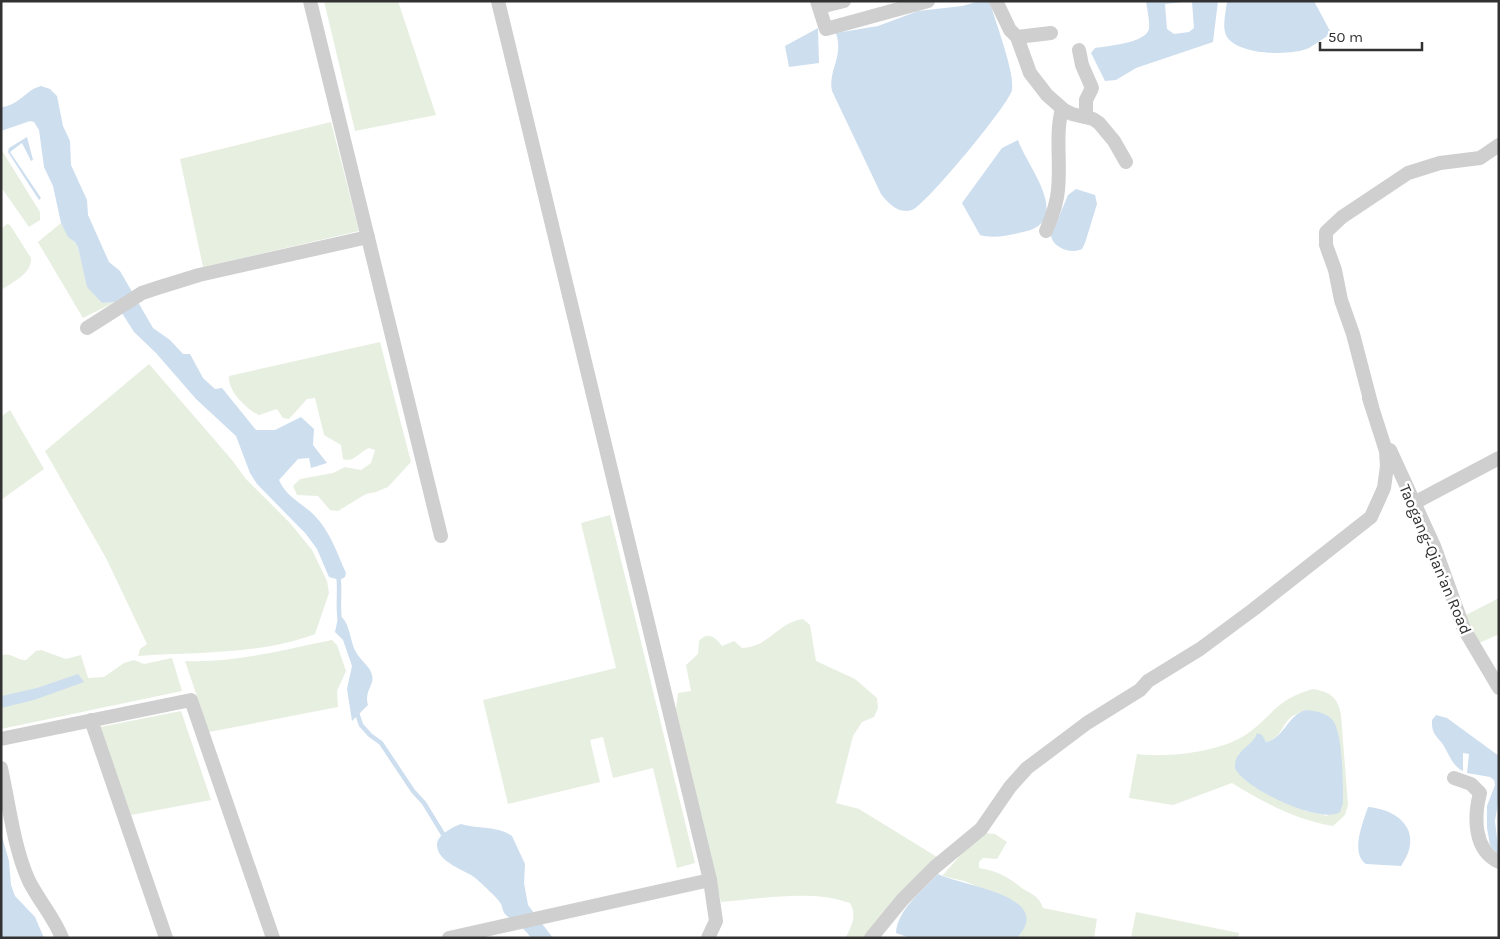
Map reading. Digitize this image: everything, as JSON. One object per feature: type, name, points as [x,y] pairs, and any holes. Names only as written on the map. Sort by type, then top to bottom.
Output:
[{"type":"street","points":[[310,1],[441,536]]},
{"type":"street","points":[[498,1],[710,880],[716,921],[708,938]]},
{"type":"street","points":[[817,1],[826,29],[928,1]]},
{"type":"street","points":[[823,1],[824,6],[844,1]]},
{"type":"street","points":[[996,1],[1010,30],[1017,37],[1030,73],[1047,95],[1062,109],[1072,114],[1086,117],[1099,124],[1114,141],[1126,162]]},
{"type":"street","points":[[1017,37],[1051,33]]},
{"type":"street","points":[[1079,50],[1082,65],[1092,88],[1086,100],[1086,117]]},
{"type":"street","points":[[1046,230],[1054,212],[1058,190],[1059,127],[1062,109]]},
{"type":"street","points":[[871,938],[903,899],[934,868],[981,829],[1010,788],[1028,768],[1087,723],[1140,690],[1148,681],[1215,638],[1371,517],[1384,488],[1387,466],[1386,451],[1369,398],[1353,334],[1341,300],[1335,270],[1326,245],[1326,232],[1342,216],[1408,173],[1440,164],[1480,158],[1499,145]]},
{"type":"street","points":[[87,328],[142,293],[157,288],[199,275],[368,237]]},
{"type":"street","name":"Taogang-Qian'an Road","points":[[1369,398],[1434,546],[1464,630],[1499,688]]},
{"type":"street","points":[[1414,503],[1499,458]]},
{"type":"street","points":[[1,738],[191,700],[273,938]]},
{"type":"street","points":[[91,720],[166,938]]},
{"type":"street","points":[[1,768],[21,857],[29,881],[57,924],[62,938]]},
{"type":"street","points":[[1454,778],[1478,788],[1480,793],[1477,821],[1480,842],[1490,856],[1499,862]]},
{"type":"street","points":[[449,938],[710,880]]},
{"type":"shaded area","points":[[324,1],[398,1],[436,115],[355,131]]},
{"type":"shaded area","points":[[331,122],[359,231],[203,267],[180,159]]},
{"type":"shaded area","points":[[1,149],[40,212],[40,220],[29,227],[1,187]]},
{"type":"shaded area","points":[[61,223],[78,247],[88,287],[102,303],[115,302],[83,318],[29,227],[38,242]]},
{"type":"shaded area","points":[[7,224],[10,225],[31,258],[25,273],[1,290],[1,229]]},
{"type":"shaded area","points":[[380,342],[411,462],[388,487],[366,494],[338,511],[330,510],[318,496],[297,495],[293,486],[300,479],[333,473],[345,467],[361,470],[371,463],[375,450],[369,448],[350,460],[343,459],[341,445],[324,435],[315,398],[307,399],[289,419],[283,418],[277,409],[259,415],[249,409],[234,393],[229,376]]},
{"type":"shaded area","points":[[149,364],[232,460],[245,478],[290,523],[312,550],[327,581],[329,593],[315,634],[294,641],[250,649],[138,656],[140,649],[147,644],[106,558],[45,451]]},
{"type":"shaded area","points":[[10,410],[44,469],[1,500],[1,417]]},
{"type":"shaded area","points":[[610,515],[695,863],[677,868],[653,768],[613,778],[603,737],[590,740],[600,782],[508,804],[483,700],[616,668],[581,523]]},
{"type":"shaded area","points":[[1499,598],[1499,638],[1497,635],[1477,644],[1466,615]]},
{"type":"shaded area","points":[[803,619],[810,625],[816,661],[855,679],[877,698],[878,708],[874,717],[862,722],[853,736],[836,803],[859,809],[937,857],[866,938],[846,937],[853,920],[852,907],[850,903],[835,899],[786,896],[721,902],[676,709],[678,693],[691,691],[686,665],[698,654],[699,641],[702,638],[711,636],[722,646],[734,641],[742,648],[751,647],[759,644],[786,625]]},
{"type":"shaded area","points":[[332,640],[337,645],[346,671],[337,691],[338,707],[209,732],[185,661],[240,658]]},
{"type":"shaded area","points":[[41,650],[66,659],[81,655],[88,678],[104,677],[124,663],[134,660],[144,664],[172,658],[182,691],[1,729],[1,656],[11,655],[26,660],[36,651]]},
{"type":"shaded area","points":[[1313,689],[1329,694],[1340,709],[1348,805],[1345,815],[1333,826],[1293,815],[1232,783],[1173,805],[1129,798],[1137,754],[1179,754],[1223,745],[1247,734],[1276,708],[1300,693]],"holes":[[[1306,710],[1326,715],[1337,734],[1343,785],[1327,816],[1306,811],[1278,799],[1238,754],[1253,742],[1256,735],[1266,742],[1275,738],[1291,717],[1296,714]]]},
{"type":"shaded area","points":[[181,711],[211,800],[131,815],[100,727]]},
{"type":"shaded area","points":[[985,833],[995,834],[1007,842],[997,859],[983,858],[979,862],[979,868],[995,872],[1009,879],[1036,897],[1043,908],[1097,919],[1094,938],[1017,938],[1023,930],[1013,901],[964,881],[942,876],[966,849]]},
{"type":"shaded area","points":[[1136,912],[1239,933],[1238,938],[1131,938]]},
{"type":"water","points":[[980,1],[989,1],[992,9],[1011,73],[1012,90],[1008,99],[983,133],[949,174],[920,204],[912,210],[902,211],[891,205],[881,194],[832,91],[832,76],[838,49],[836,33],[878,26],[918,11],[962,6]]},
{"type":"water","points":[[1146,1],[1218,1],[1213,42],[1136,68],[1116,80],[1105,81],[1091,53],[1095,48],[1134,41],[1146,34],[1149,29],[1149,19]],"holes":[[[1192,2],[1194,28],[1189,32],[1174,34],[1167,29],[1165,4]]]},
{"type":"water","points":[[1227,1],[1314,1],[1330,31],[1329,35],[1301,51],[1278,53],[1241,47],[1232,42],[1226,35],[1224,23]]},
{"type":"water","points":[[818,28],[819,63],[789,67],[785,46]]},
{"type":"water","points":[[41,86],[50,89],[57,96],[63,126],[70,141],[71,165],[87,200],[88,215],[109,262],[120,271],[153,328],[170,340],[183,354],[190,354],[203,378],[215,389],[222,388],[256,430],[275,430],[301,417],[314,429],[313,445],[327,463],[311,468],[309,458],[298,459],[279,480],[286,491],[320,521],[333,542],[346,573],[345,577],[340,580],[329,577],[317,549],[306,534],[257,484],[250,473],[236,436],[196,399],[156,353],[134,332],[115,302],[102,303],[87,287],[78,247],[68,237],[61,223],[53,186],[44,167],[39,130],[34,122],[30,121],[1,131],[1,107],[13,104],[35,88]]},
{"type":"water","points":[[27,137],[33,160],[31,161],[22,143],[10,152],[41,198],[39,200],[8,152],[9,148]]},
{"type":"water","points":[[1018,140],[1043,191],[1046,205],[1045,216],[1038,226],[1023,232],[996,237],[980,235],[962,203],[1002,148]]},
{"type":"water","points":[[1076,189],[1095,195],[1097,204],[1082,249],[1069,251],[1059,247],[1051,236],[1068,195]]},
{"type":"water","points":[[340,616],[348,627],[356,652],[369,669],[373,679],[367,695],[368,705],[352,721],[347,689],[352,666],[343,640],[335,632]]},
{"type":"water","points":[[78,674],[84,682],[34,700],[1,708],[2,696],[37,688]]},
{"type":"water","points":[[1306,710],[1329,716],[1337,729],[1343,773],[1343,803],[1340,812],[1330,815],[1301,809],[1283,802],[1252,785],[1235,768],[1237,757],[1255,738],[1257,733],[1262,735],[1266,742],[1272,740],[1278,736],[1294,717]]},
{"type":"water","points":[[1436,715],[1447,718],[1499,756],[1499,797],[1495,821],[1499,856],[1490,845],[1487,828],[1487,806],[1495,785],[1494,780],[1490,777],[1467,773],[1469,754],[1463,753],[1463,771],[1454,764],[1433,730],[1432,720]]},
{"type":"water","points":[[1368,807],[1391,813],[1406,826],[1410,834],[1410,844],[1408,854],[1401,866],[1366,864],[1361,859],[1358,845],[1359,837]]},
{"type":"water","points":[[461,824],[494,829],[512,836],[525,864],[524,883],[528,905],[553,938],[531,938],[506,915],[502,905],[493,894],[474,877],[442,857],[437,846],[439,838]]},
{"type":"water","points":[[1,833],[9,861],[11,885],[15,896],[35,917],[44,938],[1,938]]},
{"type":"water","points":[[938,874],[1001,894],[1015,902],[1025,912],[1026,923],[1017,938],[910,938],[896,933],[897,925],[906,908]]},
{"type":"waterway","points":[[338,574],[340,621]]},
{"type":"waterway","points":[[356,710],[361,725],[381,743],[413,791],[424,803],[446,839]]}]
